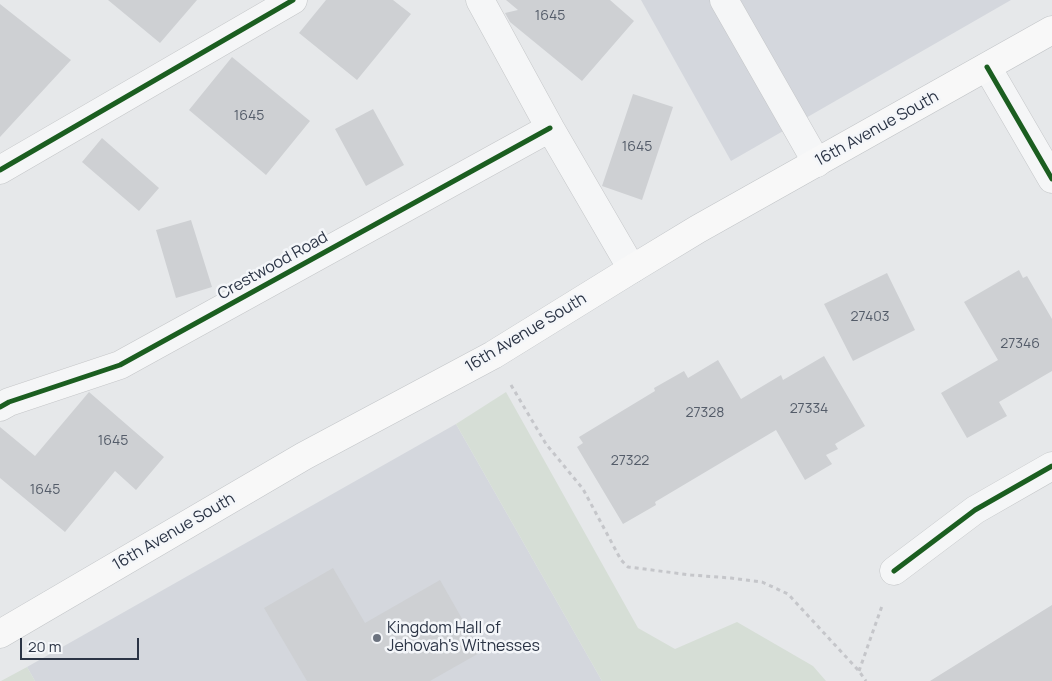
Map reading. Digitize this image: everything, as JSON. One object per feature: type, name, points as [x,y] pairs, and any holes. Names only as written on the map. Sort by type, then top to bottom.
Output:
[{"type":"main road","name":"16th Avenue South","points":[[0,634],[304,456],[493,355],[698,229],[1052,30]]},
{"type":"street","points":[[0,170],[293,0]]},
{"type":"street","points":[[480,0],[550,128],[632,269]]},
{"type":"street","points":[[724,0],[817,163]]},
{"type":"street","points":[[987,67],[1052,179]]},
{"type":"street","name":"Crestwood Road","points":[[0,407],[9,402],[120,365],[550,128]]},
{"type":"street","points":[[894,571],[975,510],[1052,466]]},
{"type":"path","points":[[493,355],[546,444],[583,490],[621,560],[628,567],[762,582],[788,594],[866,681]]},
{"type":"path","points":[[859,671],[894,571]]},
{"type":"shaded area","points":[[641,0],[1011,0],[731,161]]},
{"type":"shaded area","points":[[506,392],[638,628],[675,649],[737,622],[813,666],[826,681],[602,681],[456,424]]},
{"type":"shaded area","points":[[456,424],[602,681],[35,681],[27,667]]},
{"type":"shaded area","points":[[27,667],[35,681],[1,681]]},
{"type":"building","points":[[108,0],[197,0],[160,43]]},
{"type":"building","points":[[326,0],[393,0],[411,14],[357,80],[299,33]]},
{"type":"building","points":[[506,0],[610,0],[634,21],[582,81],[510,22],[505,13],[518,10]]},
{"type":"building","points":[[0,4],[71,60],[0,137]]},
{"type":"building","points":[[232,57],[310,121],[266,175],[189,110]]},
{"type":"building","points":[[633,94],[673,107],[642,200],[602,186]]},
{"type":"building","points":[[373,109],[404,165],[366,186],[335,129]]},
{"type":"building","points":[[102,138],[159,188],[139,211],[82,162]]},
{"type":"building","points":[[191,220],[212,287],[176,298],[156,230]]},
{"type":"building","points":[[1019,270],[1023,278],[1027,276],[1052,319],[1052,371],[999,402],[1007,416],[967,438],[941,393],[998,360],[964,302]]},
{"type":"building","points":[[887,273],[915,330],[853,361],[824,304]]},
{"type":"building","points":[[824,356],[865,426],[835,444],[838,449],[826,455],[832,464],[805,480],[776,430],[655,502],[656,505],[623,524],[577,447],[583,443],[579,437],[655,391],[654,388],[684,371],[688,378],[718,360],[741,399],[781,375],[783,380]]},
{"type":"building","points":[[89,392],[164,457],[136,490],[115,471],[65,532],[0,478],[0,427],[35,456]]},
{"type":"building","name":"Kingdom Hall of Jehovah's Witnesses","points":[[333,568],[365,623],[440,580],[481,652],[430,681],[307,681],[264,608]]},
{"type":"building","points":[[1052,605],[1052,681],[930,681]]},
{"type":"cycle path","points":[[0,170],[293,0]]},
{"type":"cycle path","points":[[987,67],[1052,179]]},
{"type":"cycle path","points":[[0,407],[9,402],[120,365],[550,128]]},
{"type":"cycle path","points":[[894,571],[975,510],[1052,466]]},
{"type":"place","name":"Kingdom Hall of Jehovah's Witnesses","points":[[377,638]]}]
